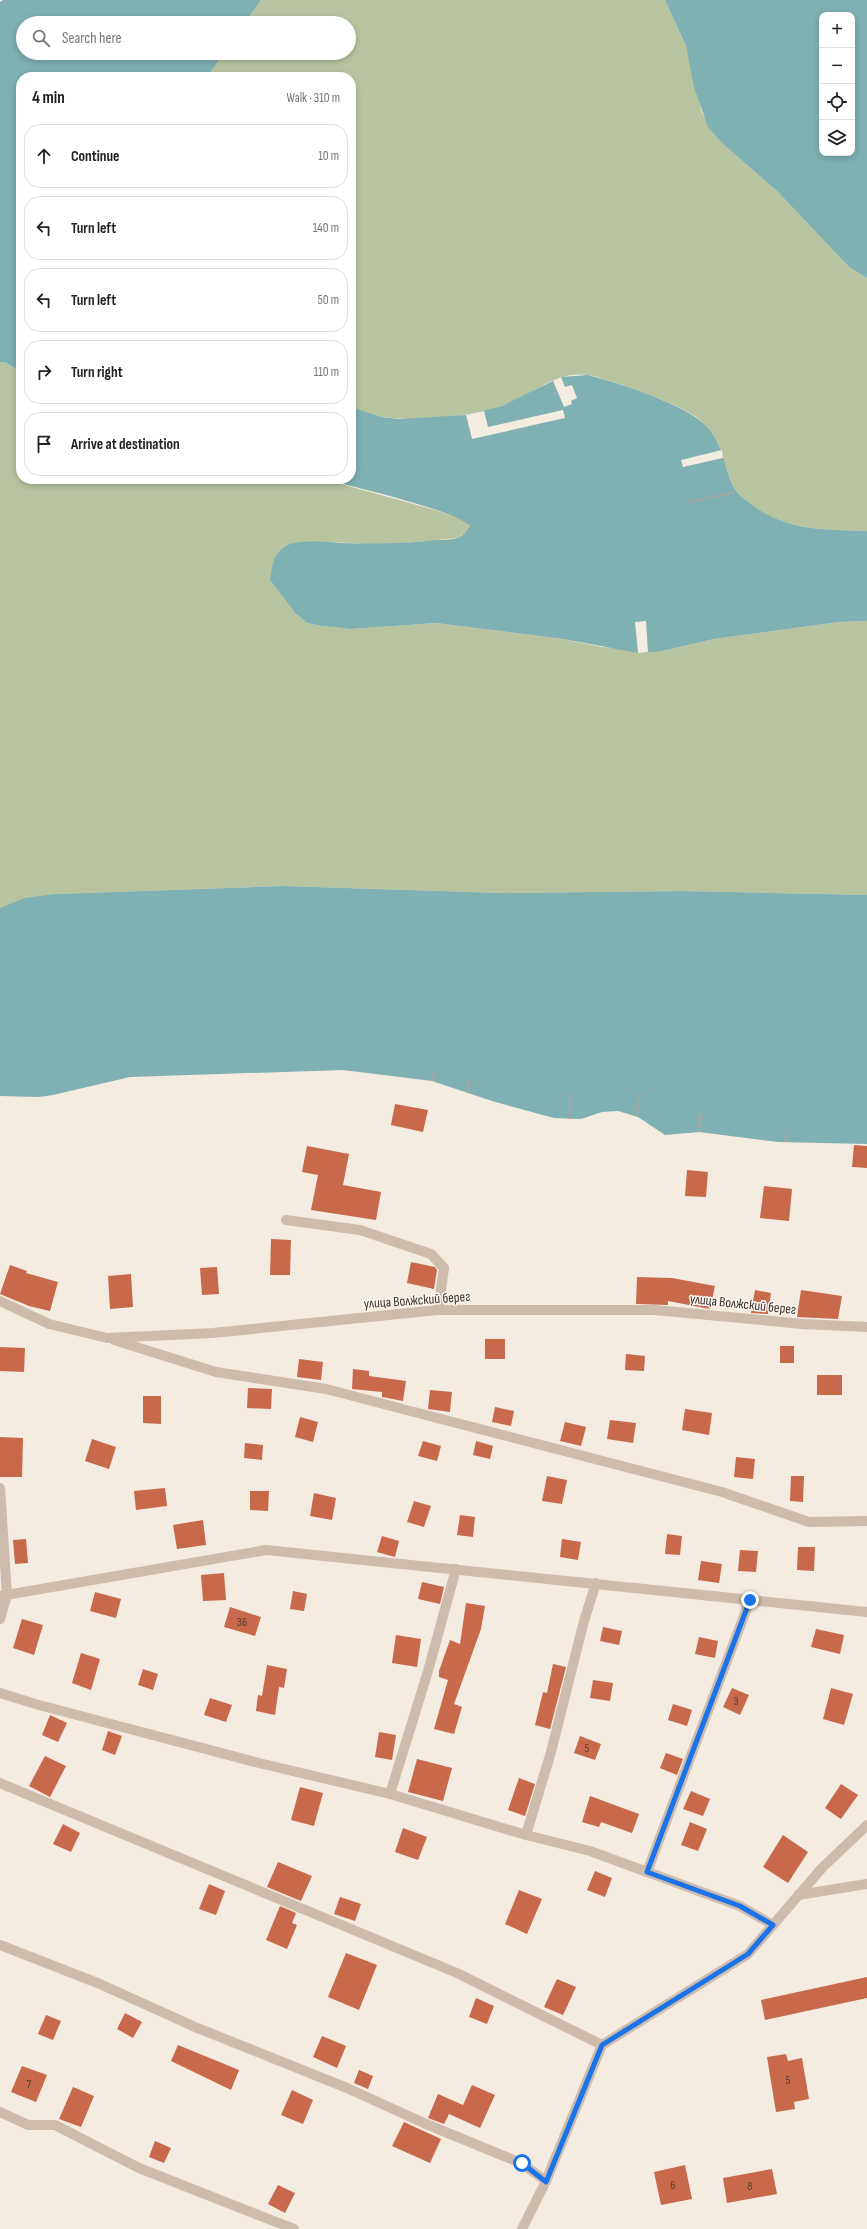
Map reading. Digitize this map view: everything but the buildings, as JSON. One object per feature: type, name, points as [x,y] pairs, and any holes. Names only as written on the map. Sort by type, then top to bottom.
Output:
[{"type":"street","points":[[286,1220],[360,1230],[431,1254],[444,1268],[438,1310]]},
{"type":"street","name":"улица Волжский берег","points":[[0,1301],[49,1324],[107,1338],[213,1333],[438,1310],[655,1310],[803,1324],[867,1327]]},
{"type":"street","points":[[107,1338],[216,1372],[326,1389],[699,1486],[809,1522],[867,1521]]},
{"type":"street","points":[[0,1488],[3,1595],[0,1619]]},
{"type":"street","points":[[3,1595],[266,1550],[867,1612]]},
{"type":"street","points":[[390,1794],[428,1671],[456,1569]]},
{"type":"street","points":[[526,1835],[551,1752],[584,1621],[596,1583]]},
{"type":"street","points":[[647,1872],[750,1600]]},
{"type":"street","points":[[0,1693],[39,1706],[236,1757],[390,1794],[526,1835],[590,1851],[740,1906],[773,1925]]},
{"type":"street","points":[[0,1783],[457,1973],[602,2045]]},
{"type":"street","points":[[522,2229],[546,2182],[602,2045],[748,1954],[822,1868],[867,1825]]},
{"type":"street","points":[[798,1895],[867,1884]]},
{"type":"street","points":[[0,1945],[100,1984],[195,2027],[348,2088],[426,2124],[522,2163],[546,2182]]},
{"type":"street","points":[[0,2112],[28,2125],[54,2125],[139,2168],[294,2229]]},
{"type":"path","points":[[689,502],[736,492]]},
{"type":"path","points":[[432,1081],[435,1070]]},
{"type":"path","points":[[467,1092],[470,1080]]},
{"type":"path","points":[[570,1119],[571,1091]]},
{"type":"path","points":[[636,1116],[640,1093]]},
{"type":"path","points":[[700,1112],[700,1132]]},
{"type":"path","points":[[786,1132],[786,1142]]},
{"type":"green space","points":[[261,0],[665,0],[686,46],[702,113],[723,144],[777,191],[849,267],[867,278],[867,531],[821,529],[793,525],[766,514],[745,500],[737,492],[731,481],[723,456],[716,441],[707,427],[700,420],[692,414],[666,402],[597,377],[570,375],[546,384],[525,396],[502,406],[458,416],[427,419],[397,418],[378,416],[356,409],[356,72],[211,72],[219,60],[356,60],[356,16],[250,16]]},
{"type":"green space","points":[[0,362],[5,362],[16,369],[16,484],[341,484],[435,510],[466,521],[471,526],[467,532],[457,538],[383,544],[313,542],[291,544],[284,547],[275,557],[270,580],[295,613],[307,623],[351,629],[436,623],[563,639],[601,647],[662,651],[714,639],[839,622],[867,621],[867,895],[683,891],[503,893],[283,886],[55,894],[0,908]]},
{"type":"water","points":[[3,0],[261,0],[250,16],[16,16],[16,60],[219,60],[211,72],[16,72],[16,369],[5,362],[0,362],[0,2]]},
{"type":"water","points":[[665,0],[867,0],[867,278],[849,267],[777,191],[723,144],[708,127],[694,87],[686,46]]},
{"type":"water","points":[[588,375],[614,382],[661,399],[698,419],[705,425],[715,438],[732,483],[738,493],[744,499],[765,513],[779,520],[806,527],[867,531],[867,621],[839,622],[714,639],[662,651],[638,653],[563,639],[436,623],[351,629],[322,626],[307,623],[295,613],[270,580],[272,566],[277,553],[289,544],[303,542],[388,543],[449,540],[461,536],[470,526],[444,513],[424,506],[342,484],[356,484],[356,409],[381,417],[399,419],[466,415],[502,406],[561,377]]},
{"type":"water","points":[[283,886],[503,893],[683,891],[867,895],[867,1144],[778,1142],[699,1132],[665,1135],[638,1117],[618,1111],[602,1112],[581,1119],[554,1118],[492,1101],[432,1081],[343,1070],[130,1077],[53,1095],[39,1097],[0,1096],[0,908],[25,898],[55,894]]},
{"type":"pier","points":[[561,377],[565,387],[572,385],[577,398],[571,401],[572,404],[564,407],[553,381]]},
{"type":"pier","points":[[563,410],[565,418],[472,439],[466,415],[484,411],[488,427]]},
{"type":"pier","points":[[722,450],[723,458],[683,467],[681,460]]},
{"type":"pier","points":[[646,621],[648,652],[638,653],[635,622]]},
{"type":"route","points":[[522,2163],[546,2182],[602,2045],[748,1954],[773,1925],[740,1906],[647,1872],[750,1600]]}]
